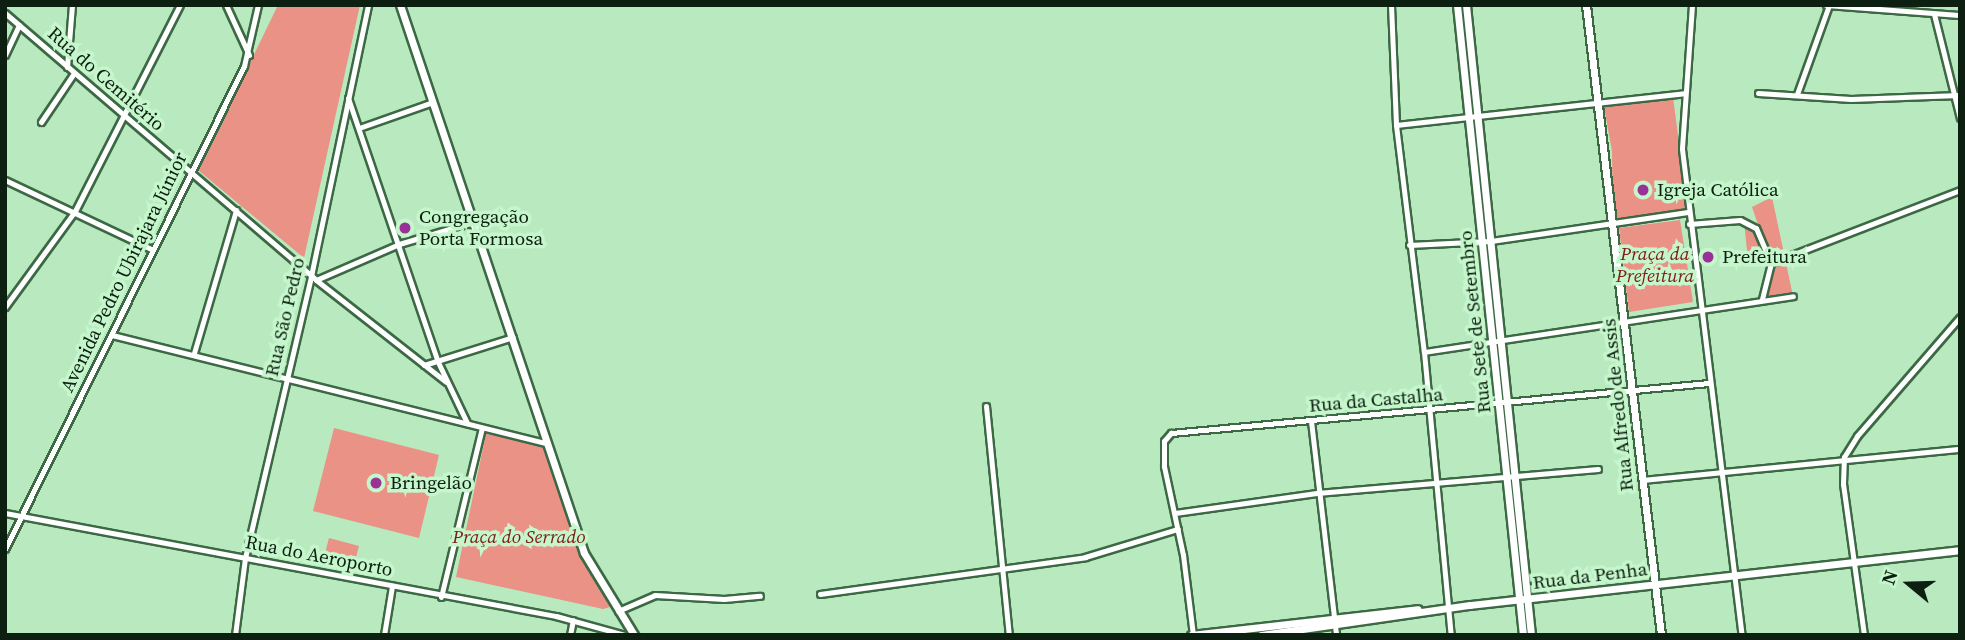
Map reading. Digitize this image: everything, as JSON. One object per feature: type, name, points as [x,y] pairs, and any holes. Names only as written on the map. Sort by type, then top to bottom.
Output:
[{"type":"street","points":[[67,66],[72,5]]},
{"type":"street","points":[[5,307],[75,211],[126,117],[180,5]]},
{"type":"street","points":[[226,5],[249,55]]},
{"type":"street","name":"Avenida Pedro Ubirajara Júnior","points":[[5,549],[249,55],[258,5]]},
{"type":"street","name":"Rua São Pedro","points":[[235,635],[244,558],[314,278],[368,5]]},
{"type":"street","points":[[400,5],[584,553],[634,635]]},
{"type":"street","points":[[1391,5],[1396,125],[1424,352],[1451,635]]},
{"type":"street","name":"Rua Sete de Setembro","points":[[1458,5],[1487,241],[1495,343],[1515,475],[1523,635]]},
{"type":"street","name":"Rua Sete de Setembro","points":[[1466,5],[1473,117]]},
{"type":"street","name":"Rua Alfredo de Assis","points":[[1586,5],[1661,635]]},
{"type":"street","points":[[1692,5],[1682,149],[1719,471],[1742,635]]},
{"type":"street","points":[[1797,94],[1828,5],[1960,15]]},
{"type":"street","name":"Rua do Cemitério","points":[[5,13],[314,278],[446,382]]},
{"type":"street","points":[[1934,14],[1957,95],[1960,118]]},
{"type":"street","points":[[5,55],[19,25]]},
{"type":"street","points":[[41,122],[74,73]]},
{"type":"street","points":[[1396,125],[1684,93]]},
{"type":"street","points":[[1758,93],[1863,99],[1957,95]]},
{"type":"street","points":[[348,96],[446,382],[467,423]]},
{"type":"street","points":[[359,128],[433,102]]},
{"type":"street","points":[[342,128],[357,121]]},
{"type":"street","points":[[5,180],[151,249]]},
{"type":"street","points":[[1771,263],[1960,190]]},
{"type":"street","points":[[194,353],[236,210]]},
{"type":"street","points":[[1409,245],[1487,241],[1613,226],[1688,212]]},
{"type":"street","points":[[1689,224],[1746,221],[1760,234],[1771,263],[1762,300]]},
{"type":"street","points":[[314,278],[399,244],[474,222]]},
{"type":"street","points":[[1424,352],[1793,296]]},
{"type":"street","points":[[1864,635],[1852,561],[1844,457],[1857,436],[1960,317]]},
{"type":"street","points":[[112,335],[288,376],[546,443]]},
{"type":"street","points":[[424,365],[513,337]]},
{"type":"street","name":"Rua da Castalha","points":[[1175,513],[1163,455],[1171,433],[1504,405],[1709,383]]},
{"type":"street","name":"Rua Sete de Setembro","points":[[1504,405],[1505,476],[1516,529]]},
{"type":"street","points":[[986,406],[1009,635]]},
{"type":"street","points":[[1311,421],[1317,493],[1336,635]]},
{"type":"street","points":[[441,597],[482,428]]},
{"type":"street","points":[[1642,480],[1844,457],[1960,449]]},
{"type":"street","points":[[1192,635],[1175,513],[1317,493],[1598,469]]},
{"type":"street","name":"Rua do Aeroporto","points":[[5,513],[573,620],[625,635]]},
{"type":"street","points":[[820,594],[1002,570],[1105,552],[1178,529]]},
{"type":"street","name":"Rua da Penha","points":[[1192,635],[1960,550]]},
{"type":"street","points":[[384,635],[392,586]]},
{"type":"street","points":[[618,611],[655,595],[724,599],[760,596]]},
{"type":"street","name":"Rua Sete de Setembro","points":[[1523,600],[1531,635]]},
{"type":"street","points":[[570,635],[573,620]]},
{"type":"street","name":"Rua da Penha","points":[[1261,635],[1334,620]]},
{"type":"green space","points":[[278,5],[360,5],[304,258],[198,170]]},
{"type":"green space","points":[[1673,97],[1688,212],[1613,226],[1612,151],[1604,107]]},
{"type":"green space","points":[[1772,197],[1793,296],[1762,300],[1771,263],[1748,260],[1744,221],[1756,228],[1766,248],[1752,207]]},
{"type":"green space","name":"Praça da Prefeitura","points":[[1680,220],[1693,302],[1629,312],[1619,228]]},
{"type":"green space","name":"Bringelão","points":[[334,428],[439,455],[419,538],[313,511]]},
{"type":"green space","name":"Praça do Serrado","points":[[486,434],[543,444],[577,546],[610,607],[603,609],[456,577]]},
{"type":"green space","points":[[329,538],[359,546],[355,561],[325,553]]},
{"type":"place","name":"Igreja Católica","points":[[1643,190]]},
{"type":"place","name":"Congregação Porta Formosa","points":[[405,228]]},
{"type":"place","name":"Prefeitura","points":[[1708,257]]},
{"type":"place","name":"Bringelão","points":[[376,483]]}]
